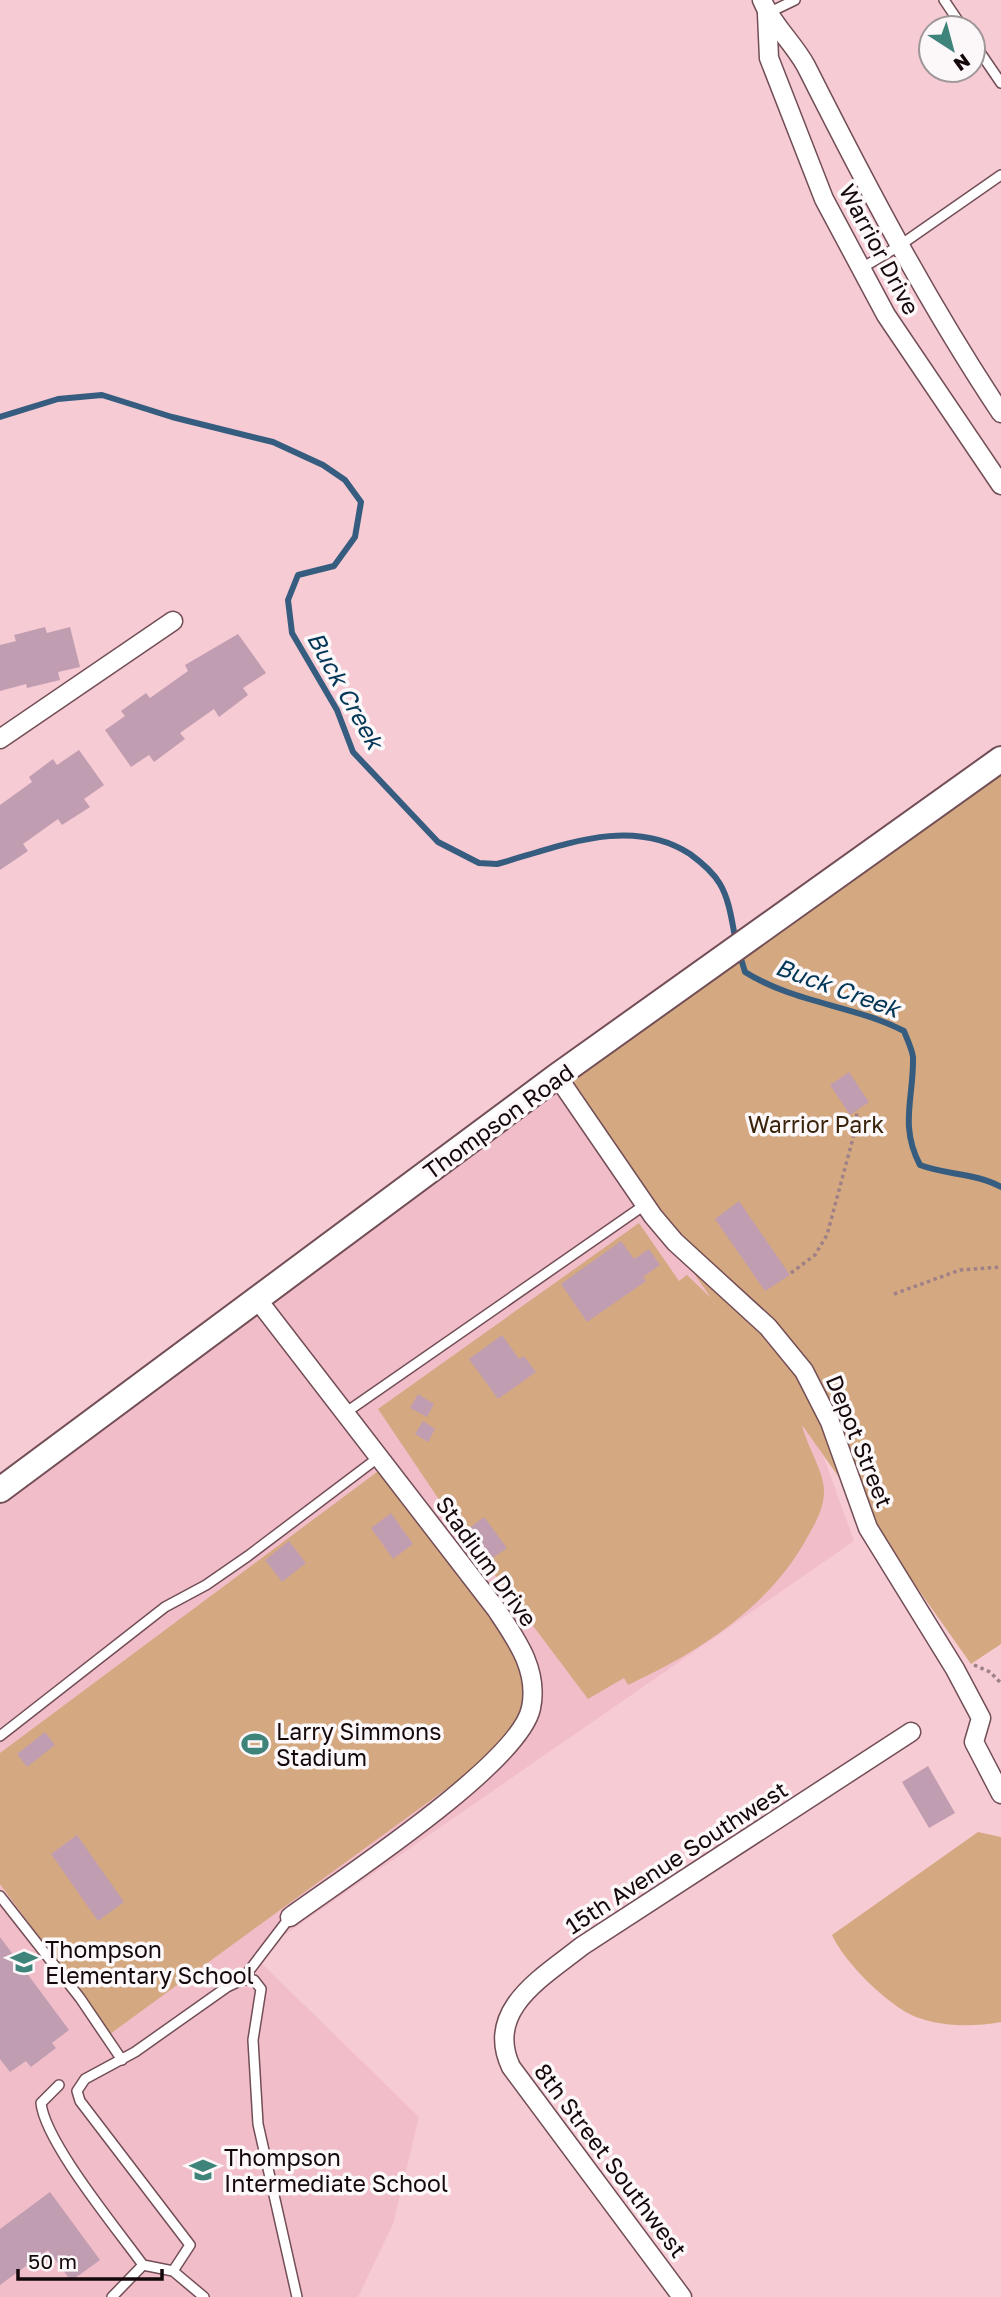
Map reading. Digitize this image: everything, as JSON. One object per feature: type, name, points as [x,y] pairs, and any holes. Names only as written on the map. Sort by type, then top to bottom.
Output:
[{"type":"street","name":"Warrior Drive","points":[[765,7],[798,51],[898,246],[1001,413]]},
{"type":"street","name":"Warrior Drive","points":[[765,7],[769,58],[824,199],[886,315],[1001,485]]},
{"type":"street","points":[[0,739],[173,621]]},
{"type":"street","name":"Thompson Road","points":[[0,1490],[557,1076],[1001,759]]},
{"type":"street","name":"Depot Street","points":[[557,1076],[675,1242],[768,1326],[804,1371],[830,1422],[869,1528],[981,1718],[974,1742],[1001,1794]]},
{"type":"street","name":"Stadium Drive","points":[[257,1299],[511,1632],[531,1674],[532,1706],[521,1731],[482,1773],[290,1917]]},
{"type":"street","name":"15th Avenue Southwest","points":[[504,2050],[503,2029],[510,2013],[534,1983],[582,1946],[911,1731]]},
{"type":"street","name":"8th Street Southwest","points":[[504,2050],[511,2067],[682,2297]]},
{"type":"lane","points":[[765,7],[795,0]]},
{"type":"lane","points":[[987,62],[1001,83]]},
{"type":"lane","points":[[860,269],[1001,175]]},
{"type":"lane","points":[[345,1413],[646,1204]]},
{"type":"lane","points":[[0,1736],[165,1607],[206,1585],[379,1457]]},
{"type":"lane","points":[[2,1901],[73,1989],[122,2060]]},
{"type":"lane","points":[[173,2271],[190,2245],[80,2101],[77,2091],[85,2079],[122,2060],[242,1980],[290,1917]]},
{"type":"lane","points":[[242,1980],[254,1980],[261,1989],[253,2040],[258,2124],[297,2297]]},
{"type":"lane","points":[[59,2085],[41,2103],[43,2118],[60,2148],[143,2265],[173,2271],[204,2297]]},
{"type":"lane","points":[[112,2297],[143,2265]]},
{"type":"path","points":[[791,1273],[815,1255],[827,1235],[856,1127],[857,1110]]},
{"type":"path","points":[[894,1294],[960,1270],[1001,1267]]},
{"type":"path","points":[[967,1663],[989,1672],[1001,1683]]},
{"type":"shaded area","points":[[557,1076],[806,1408],[854,1541],[254,1956],[419,2117],[393,2224],[358,2297],[0,2297],[0,1490]]},
{"type":"green space","name":"Warrior Park","points":[[1001,769],[1001,1644],[971,1664],[802,1425],[822,1476],[824,1497],[817,1520],[808,1536],[774,1585],[730,1625],[681,1658],[628,1685],[624,1678],[588,1699],[446,1510],[378,1409],[639,1223],[679,1281],[687,1275],[711,1298],[557,1076]]},
{"type":"green space","name":"Larry Simmons Stadium","points":[[381,1469],[511,1646],[523,1668],[527,1688],[516,1722],[486,1760],[110,2034],[0,1884],[0,1753]]},
{"type":"green space","points":[[978,1832],[1001,1837],[1001,2022],[980,2025],[937,2023],[916,2017],[880,1993],[846,1958],[832,1935]]},
{"type":"building","points":[[45,627],[47,633],[70,627],[80,667],[58,672],[60,680],[27,688],[26,684],[0,691],[0,645],[16,641],[14,635]]},
{"type":"building","points":[[238,634],[266,673],[243,688],[248,695],[219,717],[214,709],[180,733],[185,739],[154,762],[149,755],[131,767],[105,730],[125,716],[121,711],[146,693],[150,698],[188,671],[185,665]]},
{"type":"building","points":[[79,750],[104,785],[84,799],[90,807],[62,825],[58,819],[23,844],[28,851],[0,870],[0,805],[32,782],[29,777],[53,759],[57,765]]},
{"type":"building","points":[[849,1072],[869,1102],[850,1115],[830,1085]]},
{"type":"building","points":[[739,1201],[790,1275],[765,1291],[715,1219]]},
{"type":"building","points":[[621,1241],[634,1259],[649,1249],[660,1265],[643,1277],[646,1281],[587,1322],[561,1284]]},
{"type":"building","points":[[502,1335],[519,1359],[524,1356],[536,1372],[498,1399],[469,1359]]},
{"type":"building","points":[[418,1394],[434,1404],[427,1417],[410,1408]]},
{"type":"building","points":[[423,1421],[435,1429],[428,1442],[415,1434]]},
{"type":"building","points":[[391,1513],[413,1544],[393,1559],[371,1528]]},
{"type":"building","points":[[484,1517],[507,1548],[487,1562],[464,1532]]},
{"type":"building","points":[[289,1541],[306,1563],[282,1582],[265,1560]]},
{"type":"building","points":[[45,1732],[55,1745],[27,1767],[17,1754]]},
{"type":"building","points":[[928,1766],[955,1813],[929,1828],[902,1782]]},
{"type":"building","points":[[77,1835],[124,1902],[98,1921],[51,1854]]},
{"type":"building","points":[[0,1937],[69,2030],[52,2043],[56,2048],[31,2067],[26,2061],[10,2072],[0,2059]]},
{"type":"building","points":[[50,2192],[100,2260],[71,2281],[48,2250],[0,2285],[0,2229]]},
{"type":"waterway","name":"Buck Creek","points":[[0,417],[58,399],[102,395],[172,417],[273,442],[323,465],[345,480],[361,502],[355,537],[334,566],[298,575],[288,600],[292,633],[337,710],[353,752],[438,842],[479,863],[497,864],[569,843],[619,836],[643,837],[667,843],[690,854],[717,880],[723,891],[736,942]]},
{"type":"waterway","name":"Buck Creek","points":[[739,952],[745,972],[764,982],[783,991],[865,1015],[904,1031],[913,1057],[910,1137],[920,1165],[981,1179],[1001,1187]]},
{"type":"place","name":"Larry Simmons Stadium","points":[[255,1744]]},
{"type":"place","name":"Thompson Elementary School","points":[[24,1962]]},
{"type":"place","name":"Thompson Intermediate School","points":[[203,2170]]}]
